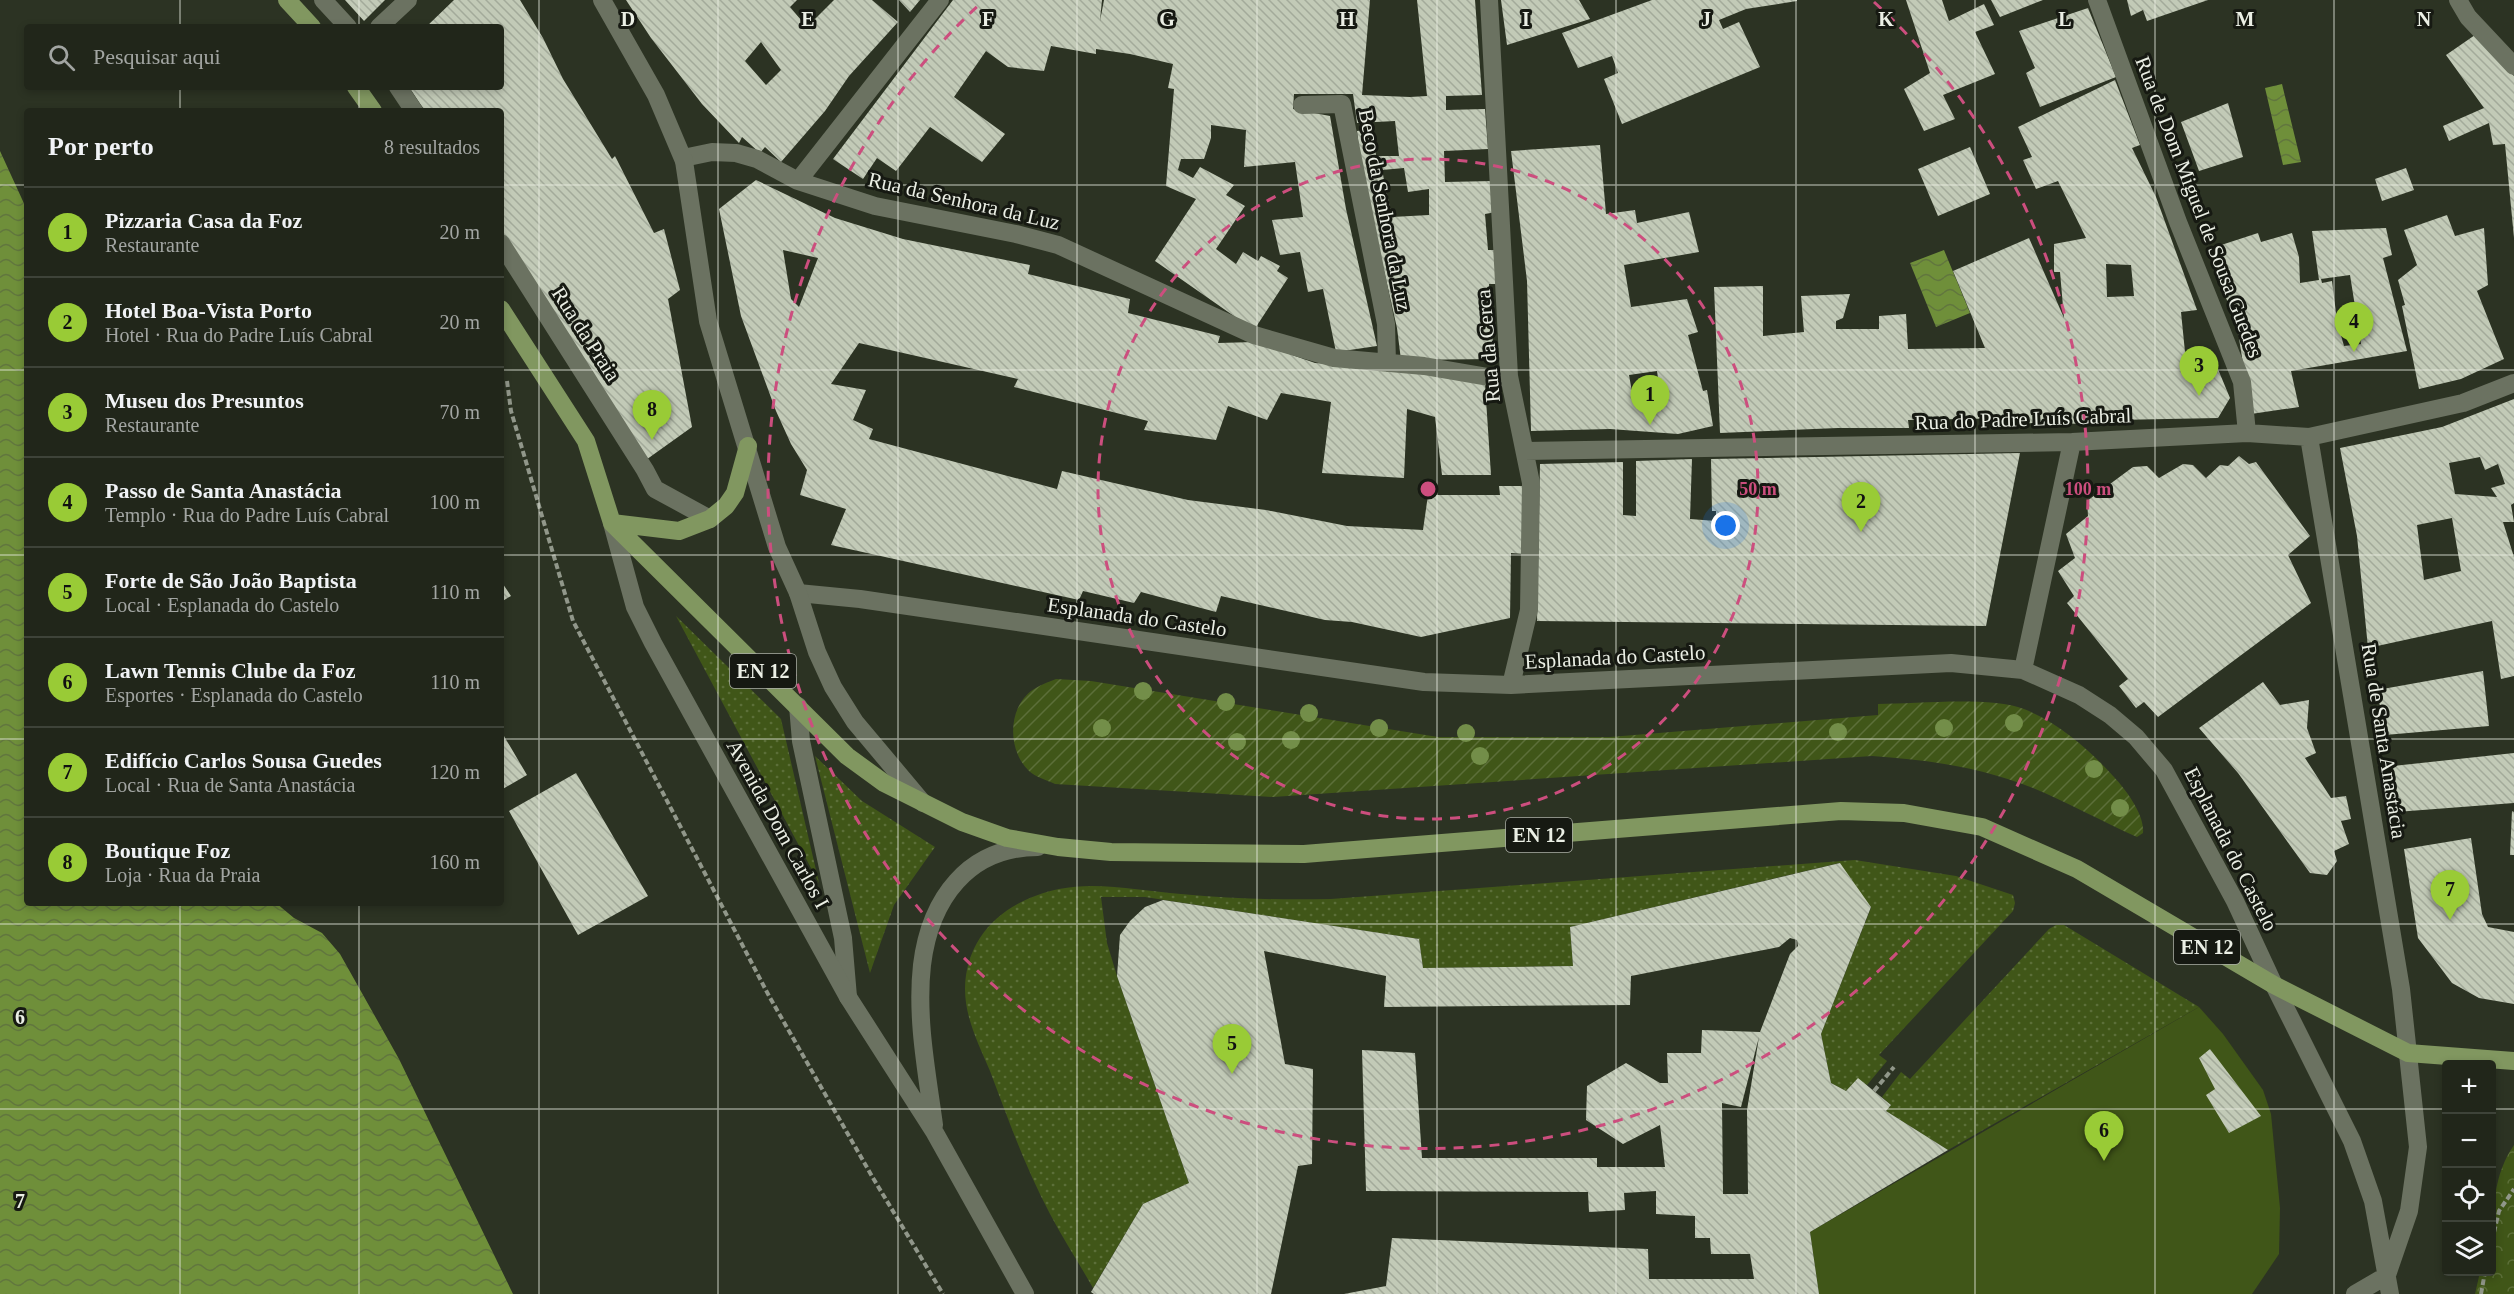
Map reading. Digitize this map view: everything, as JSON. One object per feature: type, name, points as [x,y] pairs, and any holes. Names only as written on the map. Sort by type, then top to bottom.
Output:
[{"type":"main road","points":[[287,0],[309,24]]},
{"type":"main road","points":[[358,90],[371,108]]},
{"type":"main road","name":"EN 12","points":[[504,314],[586,441],[612,523],[835,745],[866,771],[924,804],[963,822],[1007,838],[1058,847],[1110,852],[1304,854],[1841,811],[1904,813],[1982,827],[2035,849],[2077,869],[2274,985],[2408,1053],[2514,1060]]},
{"type":"main road","points":[[612,523],[679,531],[710,519],[726,506],[735,493],[748,446]]},
{"type":"street","points":[[323,0],[345,24]]},
{"type":"street","points":[[382,24],[408,0]]},
{"type":"street","points":[[602,0],[656,95],[684,161],[708,321],[777,547],[798,593],[817,652],[833,687],[855,722],[924,804]]},
{"type":"street","points":[[798,181],[940,0]]},
{"type":"street","name":"Rua da Cerca","points":[[1489,0],[1509,376],[1531,483],[1529,610],[1511,685]]},
{"type":"street","name":"Rua de Dom Miguel de Sousa Guedes","points":[[2097,0],[2178,222],[2241,382],[2247,433]]},
{"type":"street","points":[[2458,0],[2468,17],[2514,66]]},
{"type":"street","points":[[400,90],[412,108]]},
{"type":"street","name":"Beco da Senhora da Luz","points":[[1302,105],[1342,104],[1386,324],[1387,363]]},
{"type":"street","name":"Rua da Senhora da Luz","points":[[684,161],[688,157],[712,152],[736,153],[757,159],[798,181],[875,206],[1016,234],[1058,245],[1254,335],[1335,358],[1424,366],[1494,378],[1509,376]]},
{"type":"street","name":"Rua da Praia","points":[[504,248],[639,460],[655,489],[710,519]]},
{"type":"street","name":"Rua do Padre Luís Cabral","points":[[1525,451],[2072,442],[2247,433],[2309,437],[2463,403],[2514,383]]},
{"type":"street","name":"Rua de Santa Anastácia","points":[[2309,437],[2386,892],[2408,1053]]},
{"type":"street","points":[[2023,670],[2072,442]]},
{"type":"street","name":"Avenida Dom Carlos I","points":[[612,523],[635,607],[652,643],[848,997],[935,1133],[1025,1294]]},
{"type":"street","name":"Esplanada do Castelo","points":[[798,593],[861,599],[1424,682],[1511,685],[1951,663],[2023,670],[2079,696],[2110,715],[2136,736],[2164,770],[2235,901],[2352,1141],[2373,1201],[2388,1285]]},
{"type":"street","points":[[798,706],[801,741],[843,938],[848,997]]},
{"type":"street","name":"Avenida Dom Carlos I","points":[[935,1133],[921,1029],[922,976],[929,938],[938,913],[960,877],[976,863],[995,853],[1020,847],[1058,847]]},
{"type":"street","name":"Esplanada do Castelo","points":[[2380,1294],[2388,1285],[2409,1211],[2418,1147],[2408,1053]]},
{"type":"street","points":[[2355,1294],[2388,1285]]},
{"type":"path","points":[[507,380],[511,411],[573,621],[769,996],[873,1178],[943,1294]]},
{"type":"path","points":[[1875,1091],[1894,1067]]},
{"type":"path","points":[[2496,1224],[2499,1211],[2514,1189]]},
{"type":"path","points":[[2481,1294],[2484,1276]]},
{"type":"green space","points":[[676,616],[781,719],[819,883]]},
{"type":"green space","points":[[1056,679],[1091,681],[1438,737],[1610,737],[1878,715],[1878,704],[1973,702],[2010,705],[2024,709],[2049,722],[2095,757],[2119,782],[2134,803],[2141,818],[2143,833],[2137,837],[2033,788],[1994,775],[1934,762],[1872,756],[1273,797],[1055,784],[1038,777],[1022,763],[1017,753],[1013,731],[1014,719],[1023,699],[1034,689]]},
{"type":"green space","points":[[815,756],[862,801],[935,847],[894,905],[870,973]]},
{"type":"green space","points":[[1855,860],[1956,876],[2013,895],[2015,903],[2013,911],[1879,1055],[1887,1061],[1867,1085],[1858,1079],[1846,1091],[1831,1083],[1821,1034],[1871,908],[1839,863],[1570,927],[1573,966],[1423,968],[1419,939],[1145,897],[1101,897],[1107,943],[1117,976],[1189,1183],[1143,1204],[1093,1288],[1041,1197],[973,1031],[967,1010],[965,989],[967,969],[981,936],[993,922],[1023,901],[1059,889],[1104,886],[1219,897],[1331,899]]},
{"type":"green space","points":[[2056,925],[2064,925],[2199,1007],[1948,1150],[1886,1111],[1891,1105],[1882,1097],[1901,1072],[1910,1079],[2049,929]]},
{"type":"green space","points":[[2199,1007],[2223,1034],[2263,1090],[2271,1114],[2280,1208],[2279,1254],[2252,1294],[1819,1294],[1810,1232]]},
{"type":"green space","points":[[2514,1145],[2514,1294],[2475,1294],[2479,1276],[2496,1276],[2496,1190],[2506,1159]]},
{"type":"water","points":[[2282,84],[2301,162],[2283,165],[2265,88]]},
{"type":"water","points":[[0,151],[24,203],[24,906],[280,906],[294,918],[322,933],[340,954],[399,1059],[513,1294],[0,1294]]},
{"type":"water","points":[[1944,250],[1970,313],[1936,327],[1910,263]]},
{"type":"building","points":[[345,0],[385,0],[364,21]]},
{"type":"building","points":[[454,0],[520,0],[543,38],[563,79],[612,159],[615,156],[654,233],[664,229],[680,290],[668,299],[692,427],[643,462],[504,248],[504,108],[423,108],[411,90],[504,90],[504,24],[429,24]]},
{"type":"building","points":[[626,0],[797,0],[790,7],[807,27],[834,0],[872,0],[898,22],[849,76],[825,111],[781,162],[765,147],[760,153],[742,137],[739,143],[702,104],[651,38]],"holes":[[[761,42],[781,70],[766,85],[745,61]]]},
{"type":"building","points":[[899,0],[920,0],[910,12]]},
{"type":"building","points":[[953,0],[1102,0],[1100,21],[1104,0],[1370,0],[1362,95],[1410,97],[1427,96],[1417,0],[1475,0],[1482,95],[1446,96],[1446,110],[1485,109],[1488,149],[1444,151],[1445,182],[1493,181],[1496,212],[1485,214],[1488,250],[1497,250],[1501,284],[1489,284],[1494,359],[1401,360],[1397,328],[1362,173],[1357,131],[1373,129],[1376,156],[1399,156],[1395,121],[1357,123],[1353,94],[1294,94],[1293,109],[1330,116],[1346,209],[1377,346],[1336,352],[1323,289],[1308,292],[1300,252],[1280,255],[1272,220],[1303,217],[1295,162],[1244,167],[1246,130],[1211,125],[1211,138],[1204,159],[1181,159],[1178,170],[1193,178],[1200,167],[1234,185],[1226,195],[1245,206],[1216,249],[1236,264],[1243,252],[1258,261],[1261,256],[1280,266],[1277,271],[1288,278],[1254,330],[1155,261],[1196,199],[1166,186],[1174,89],[1168,88],[1173,64],[1130,54],[1096,49],[1096,54],[1051,46],[1044,71],[1008,67],[986,51],[954,97],[1005,134],[982,162],[930,127],[896,171],[877,158],[863,179],[833,159]],"holes":[[[1404,168],[1408,192],[1429,189],[1429,215],[1392,217],[1382,170]]]},
{"type":"building","points":[[1501,0],[1579,0],[1590,19],[1507,45]]},
{"type":"building","points":[[1652,0],[1797,1],[1746,9],[1719,20],[1723,29],[1739,22],[1760,67],[1622,124],[1604,79],[1618,73],[1612,56],[1578,68],[1562,33]]},
{"type":"building","points":[[1906,0],[1942,0],[1949,21],[1984,4],[1994,25],[1975,32],[1995,74],[1943,95],[1955,119],[1924,131],[1904,89],[1930,73]]},
{"type":"building","points":[[1991,0],[2043,0],[2000,17]]},
{"type":"building","points":[[2127,0],[2208,0],[2147,21],[2143,10],[2131,16]]},
{"type":"building","points":[[2088,8],[2116,77],[2040,107],[2026,73],[2035,68],[2019,31]]},
{"type":"building","points":[[2475,35],[2514,76],[2514,238],[2505,144],[2493,145],[2489,123],[2449,141],[2443,126],[2484,108],[2446,55]]},
{"type":"building","points":[[2115,80],[2140,145],[2132,148],[2156,197],[2197,310],[2181,312],[2185,352],[2210,350],[2230,398],[2218,418],[2116,420],[2114,424],[2018,423],[2016,418],[1908,420],[1909,428],[1838,428],[1720,433],[1714,287],[1763,286],[1763,336],[1804,332],[1801,296],[1850,294],[1843,318],[1836,321],[1836,329],[1879,329],[1879,316],[1906,314],[1908,349],[1985,348],[1953,271],[2029,238],[2064,318],[2060,272],[2054,272],[2054,244],[2086,238],[2058,181],[2036,189],[2023,160],[2032,157],[2018,127]],"holes":[[[2106,264],[2131,265],[2134,296],[2107,297]]]},
{"type":"building","points":[[2228,103],[2243,157],[2199,171],[2181,122]]},
{"type":"building","points":[[1600,145],[1606,214],[1635,210],[1637,223],[1689,212],[1699,252],[1624,265],[1631,307],[1687,299],[1698,332],[1688,335],[1703,391],[1707,390],[1713,426],[1678,434],[1610,429],[1531,431],[1527,281],[1511,151]],"holes":[[[1657,371],[1660,392],[1632,392],[1629,375]]]},
{"type":"building","points":[[1970,147],[1990,194],[1938,216],[1918,169]]},
{"type":"building","points":[[2406,168],[2414,190],[2382,201],[2375,179]]},
{"type":"building","points":[[756,180],[835,218],[903,239],[1030,265],[1028,274],[1130,299],[1128,313],[1220,336],[1218,343],[1255,342],[1315,363],[1408,369],[1485,384],[1491,475],[1442,475],[1435,417],[1407,409],[1404,478],[1322,473],[1331,402],[1281,393],[1267,420],[1228,406],[1216,440],[1144,430],[1148,421],[1014,387],[1018,379],[859,343],[831,384],[866,390],[853,420],[873,429],[869,439],[1057,489],[1062,471],[1188,500],[1266,510],[1347,526],[1423,530],[1428,495],[1500,495],[1499,486],[1524,486],[1524,554],[1511,553],[1510,618],[1421,637],[1352,622],[1325,620],[1221,596],[1216,612],[1141,592],[1134,603],[1083,591],[1079,600],[831,545],[846,509],[800,495],[807,470],[791,444],[776,411],[741,316],[719,209]],"holes":[[[783,250],[818,258],[799,307],[791,299]]]},
{"type":"building","points":[[2447,215],[2455,236],[2484,228],[2488,285],[2477,291],[2504,359],[2461,379],[2419,389],[2402,306],[2405,305],[2398,280],[2417,265],[2404,230]]},
{"type":"building","points":[[2386,228],[2392,255],[2383,258],[2407,351],[2291,371],[2299,407],[2251,414],[2238,332],[2209,249],[2258,233],[2261,242],[2292,233],[2299,257],[2300,283],[2319,280],[2312,231]],"holes":[[[2350,275],[2361,344],[2344,346],[2337,321],[2332,281],[2322,283],[2321,279]]]},
{"type":"building","points":[[2514,399],[2514,503],[2511,505],[2514,522],[2503,522],[2514,557],[2514,676],[2501,679],[2492,621],[2368,648],[2357,536],[2340,448],[2442,427]],"holes":[[[2480,457],[2485,470],[2498,464],[2505,484],[2491,488],[2497,497],[2455,494],[2449,463]],[[2452,518],[2461,571],[2424,580],[2417,525]]]},
{"type":"building","points":[[2020,453],[1986,626],[1537,621],[1540,464],[1623,462],[1623,515],[1636,516],[1636,461],[1692,459],[1690,519],[1716,521],[1716,511],[1712,511],[1711,459]]},
{"type":"building","points":[[2239,456],[2249,464],[2256,462],[2310,536],[2288,555],[2311,603],[2158,717],[2144,702],[2136,708],[2119,686],[2128,679],[2067,603],[2074,596],[2058,571],[2075,558],[2066,534],[2088,516],[2087,501],[2133,467],[2147,466],[2159,478],[2183,464],[2193,465],[2206,478],[2220,465],[2228,466]]},
{"type":"building","points":[[504,586],[511,596],[504,600]]},
{"type":"building","points":[[2483,671],[2489,726],[2385,735],[2377,690]]},
{"type":"building","points":[[2263,682],[2280,705],[2309,700],[2307,728],[2316,753],[2305,758],[2331,798],[2346,796],[2351,819],[2341,821],[2349,844],[2334,851],[2337,861],[2327,875],[2310,873],[2238,773],[2199,728]]},
{"type":"building","points":[[504,736],[527,775],[504,788]]},
{"type":"building","points":[[2514,753],[2514,803],[2396,812],[2393,766]]},
{"type":"building","points":[[576,773],[648,896],[578,935],[509,811]]},
{"type":"building","points":[[2512,811],[2514,812],[2514,855],[2510,855]]},
{"type":"building","points":[[2471,838],[2482,914],[2488,927],[2514,932],[2514,1004],[2479,998],[2452,983],[2418,938],[2404,849]]},
{"type":"building","points":[[1840,863],[1871,907],[1821,1034],[1831,1083],[1846,1091],[1858,1078],[1891,1105],[1886,1111],[1948,1150],[1810,1232],[1819,1294],[1344,1294],[1386,1286],[1392,1238],[1648,1249],[1649,1279],[1754,1279],[1750,1254],[1711,1254],[1710,1238],[1695,1238],[1695,1216],[1656,1214],[1656,1191],[1624,1193],[1625,1210],[1589,1212],[1588,1192],[1366,1191],[1362,1050],[1415,1053],[1422,1158],[1597,1158],[1597,1167],[1665,1167],[1660,1125],[1623,1144],[1586,1120],[1587,1086],[1626,1063],[1660,1083],[1668,1083],[1667,1053],[1701,1053],[1702,1030],[1760,1032],[1790,954],[1798,946],[1797,940],[1790,938],[1779,947],[1631,976],[1630,1005],[1384,1007],[1386,976],[1264,951],[1285,1064],[1313,1069],[1312,1164],[1298,1166],[1271,1294],[1094,1294],[1091,1292],[1143,1204],[1189,1183],[1117,976],[1120,935],[1130,921],[1145,907],[1163,900],[1419,939],[1423,968],[1573,966],[1570,927]],"holes":[[[1759,1037],[1747,1110],[1748,1194],[1723,1194],[1722,1103],[1741,1107]]]},
{"type":"building","points":[[2210,1049],[2261,1116],[2229,1133],[2206,1095],[2215,1089],[2199,1058]]},
{"type":"place","name":"Passo de Santa Anastácia","points":[[2354,352]]},
{"type":"place","name":"Museu dos Presuntos","points":[[2199,396]]},
{"type":"place","name":"Pizzaria Casa da Foz","points":[[1650,425]]},
{"type":"place","name":"Boutique Foz","points":[[652,440]]},
{"type":"place","name":"Hotel Boa-Vista Porto","points":[[1861,532]]},
{"type":"place","name":"Edifício Carlos Sousa Guedes","points":[[2450,920]]},
{"type":"place","name":"Forte de São João Baptista","points":[[1232,1074]]},
{"type":"place","name":"Lawn Tennis Clube da Foz","points":[[2104,1161]]}]
